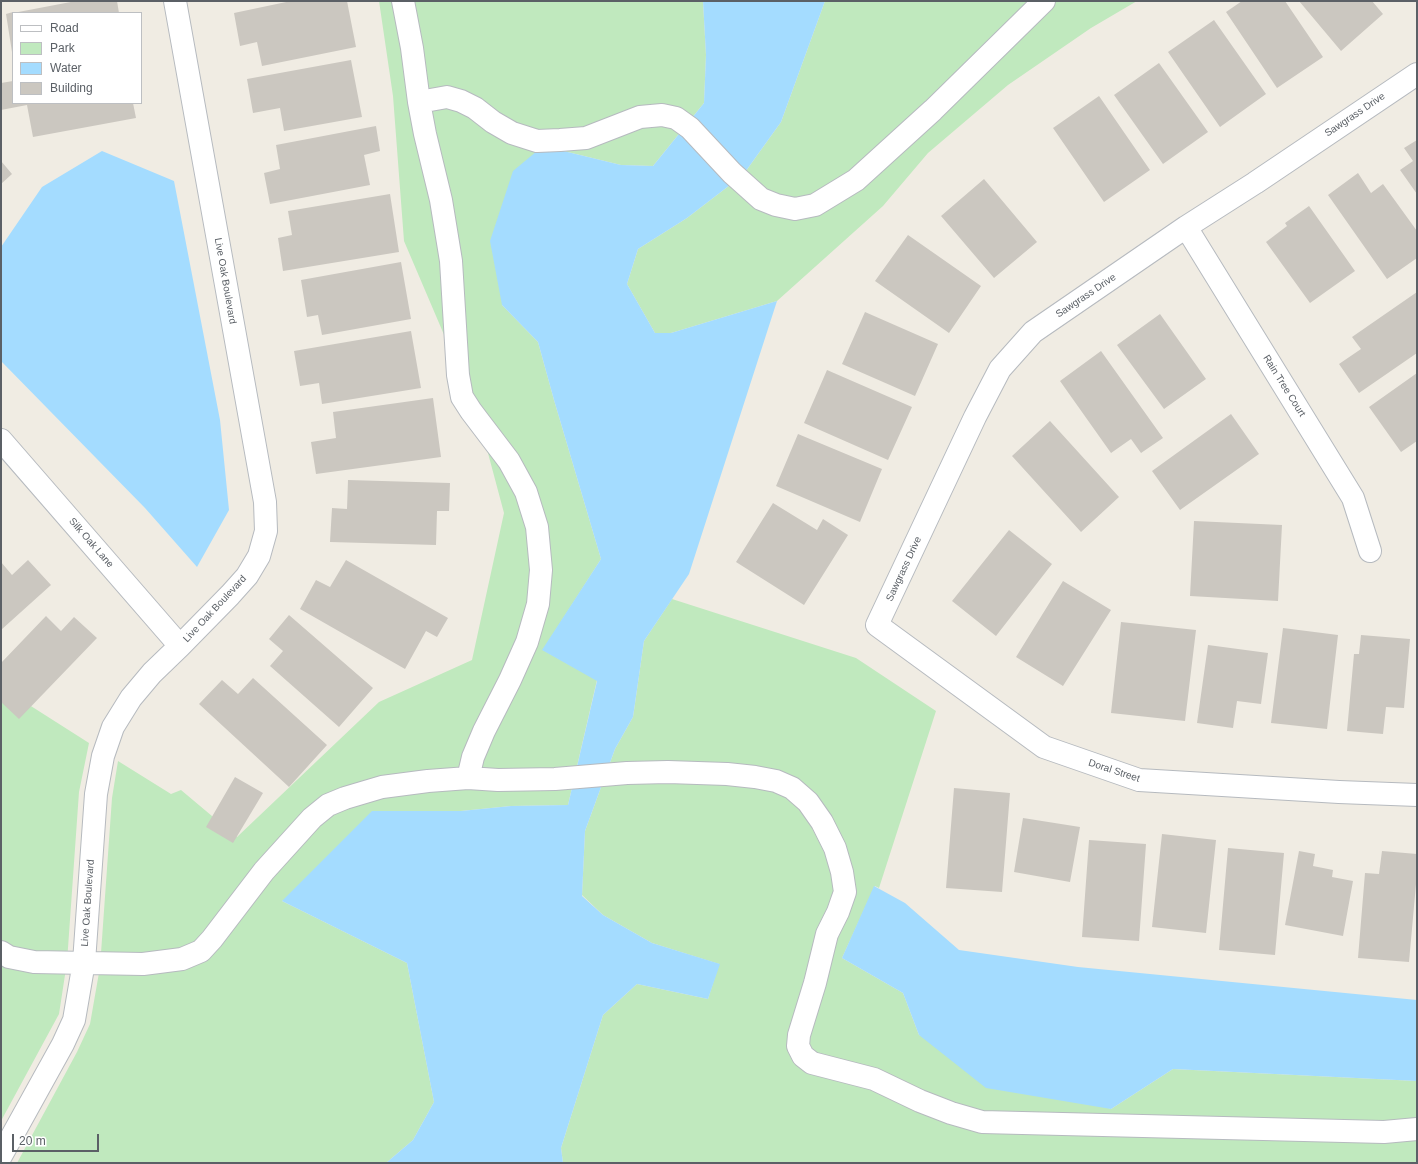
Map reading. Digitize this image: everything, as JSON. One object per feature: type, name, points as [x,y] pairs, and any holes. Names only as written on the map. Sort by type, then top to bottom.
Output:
[{"type":"street","name":"Live Oak Boulevard","points":[[1,1156],[63,1044],[74,1020],[84,962],[96,794],[103,756],[112,727],[131,698],[152,673],[247,576],[258,556],[266,531],[265,502],[175,1]]},
{"type":"street","points":[[403,1],[412,48],[425,134],[442,200],[451,261],[458,374],[462,397],[510,461],[526,492],[537,527],[541,570],[538,604],[527,642],[510,680],[484,731],[473,757],[468,778]]},
{"type":"street","points":[[419,102],[447,96],[475,108],[493,122],[512,133],[537,141],[586,138],[640,117],[662,115],[676,118],[690,128],[732,173],[761,199],[776,205],[795,209],[815,205],[856,180],[933,110],[1044,1]]},
{"type":"street","name":"Sawgrass Drive","points":[[877,626],[975,418],[1000,369],[1032,332],[1186,227],[1255,183],[1417,74]]},
{"type":"street","name":"Rain Tree Court","points":[[1186,227],[1352,498],[1370,550]]},
{"type":"street","name":"Silk Oak Lane","points":[[1,440],[180,646]]},
{"type":"street","name":"Doral Street","points":[[877,626],[1044,747],[1139,780],[1339,792],[1417,795]]},
{"type":"street","points":[[1,952],[9,957],[34,962],[143,964],[182,959],[201,951],[212,939],[264,871],[312,818],[328,806],[345,798],[382,787],[468,778],[498,780],[555,779],[627,773],[668,772],[727,774],[755,777],[776,781],[792,788],[808,802],[822,822],[835,848],[842,872],[844,892],[838,912],[827,934],[815,983],[799,1035],[798,1046],[803,1056],[812,1063],[874,1079],[938,1108],[982,1122],[1384,1132],[1417,1129]]},
{"type":"green space","points":[[379,1],[703,1],[706,55],[704,103],[653,166],[621,165],[543,146],[502,305],[538,342],[601,559],[543,650],[597,680],[568,805],[511,806],[461,811],[282,901],[407,963],[434,1102],[413,1140],[386,1163],[17,1163],[77,1052],[90,1024],[100,967],[112,798],[118,761],[171,794],[181,790],[237,837],[379,702],[472,660],[504,513],[477,412],[404,241],[393,96]]},
{"type":"green space","points":[[825,1],[1137,1],[1091,28],[1008,85],[928,153],[883,206],[777,301],[671,333],[655,333],[627,284],[638,249],[687,218],[743,175],[781,122]]},
{"type":"green space","points":[[672,599],[856,658],[936,711],[879,888],[875,886],[842,958],[903,993],[919,1035],[1111,1109],[1173,1069],[1417,1081],[1417,1163],[563,1163],[561,1148],[603,1015],[637,984],[708,999],[719,964],[652,943],[603,915],[582,895],[585,831],[615,749],[633,717],[644,641]]},
{"type":"green space","points":[[1,687],[89,743],[79,792],[67,962],[59,1014],[1,1121]]},
{"type":"water","points":[[703,1],[825,1],[781,122],[743,175],[687,218],[638,249],[627,284],[655,333],[671,333],[777,301],[689,574],[644,641],[633,717],[615,749],[585,831],[582,896],[603,915],[652,943],[720,964],[708,999],[637,984],[603,1015],[561,1148],[563,1163],[386,1163],[413,1140],[434,1102],[407,963],[282,901],[372,811],[461,811],[511,806],[568,805],[597,681],[542,650],[601,559],[538,342],[502,305],[490,241],[513,171],[543,146],[621,165],[653,166],[704,103],[706,55]]},
{"type":"water","points":[[102,151],[174,181],[220,420],[229,510],[197,567],[145,508],[1,361],[1,247],[42,187]]},
{"type":"water","points":[[874,886],[905,903],[959,950],[1078,967],[1417,1000],[1417,1081],[1173,1069],[1111,1109],[986,1088],[919,1035],[903,993],[842,958]]},
{"type":"building","points":[[76,1],[117,1],[119,12],[18,12]]},
{"type":"building","points":[[291,1],[347,1],[356,47],[262,66],[257,42],[240,46],[234,13]]},
{"type":"building","points":[[1242,1],[1285,1],[1323,57],[1277,88],[1226,12]]},
{"type":"building","points":[[1299,1],[1372,1],[1383,14],[1341,51]]},
{"type":"building","points":[[12,12],[12,52],[6,14]]},
{"type":"building","points":[[1214,20],[1266,94],[1220,127],[1168,52]]},
{"type":"building","points":[[351,60],[362,117],[284,131],[280,108],[253,113],[247,79]]},
{"type":"building","points":[[1159,63],[1208,132],[1163,164],[1114,95]]},
{"type":"building","points":[[12,81],[12,104],[133,104],[136,118],[33,137],[27,105],[1,110],[1,83]]},
{"type":"building","points":[[1099,96],[1150,170],[1104,202],[1053,128]]},
{"type":"building","points":[[376,126],[380,151],[364,155],[370,185],[270,204],[264,173],[280,169],[276,145]]},
{"type":"building","points":[[1417,140],[1417,194],[1400,170],[1413,161],[1404,148]]},
{"type":"building","points":[[1,161],[12,174],[1,184]]},
{"type":"building","points":[[1358,173],[1371,193],[1383,184],[1417,231],[1417,258],[1387,279],[1328,195]]},
{"type":"building","points":[[984,179],[1037,242],[994,278],[941,216]]},
{"type":"building","points":[[390,194],[399,252],[283,271],[278,238],[292,235],[288,211]]},
{"type":"building","points":[[1309,206],[1355,271],[1310,303],[1266,242],[1287,226],[1285,223]]},
{"type":"building","points":[[908,235],[981,286],[949,333],[875,281]]},
{"type":"building","points":[[401,262],[411,319],[322,335],[318,315],[307,317],[301,280]]},
{"type":"building","points":[[1417,292],[1417,353],[1359,393],[1339,364],[1361,349],[1352,337]]},
{"type":"building","points":[[865,312],[938,344],[915,396],[842,364]]},
{"type":"building","points":[[1160,314],[1206,379],[1164,409],[1117,345]]},
{"type":"building","points":[[411,331],[421,388],[322,404],[319,383],[300,386],[294,351]]},
{"type":"building","points":[[1101,351],[1163,438],[1141,453],[1131,439],[1111,453],[1060,381]]},
{"type":"building","points":[[827,370],[912,407],[888,460],[804,423]]},
{"type":"building","points":[[1417,373],[1417,441],[1401,452],[1369,407]]},
{"type":"building","points":[[433,398],[441,457],[316,474],[311,442],[336,438],[333,412]]},
{"type":"building","points":[[1231,414],[1259,454],[1180,510],[1152,471]]},
{"type":"building","points":[[1050,421],[1119,497],[1081,532],[1012,456]]},
{"type":"building","points":[[798,434],[882,469],[860,522],[776,486]]},
{"type":"building","points":[[348,480],[450,483],[449,511],[437,511],[436,545],[330,542],[332,508],[347,509]]},
{"type":"building","points":[[773,503],[817,530],[823,519],[848,535],[804,605],[736,562]]},
{"type":"building","points":[[1194,521],[1282,525],[1278,601],[1190,596]]},
{"type":"building","points":[[1009,530],[1052,564],[996,636],[952,601]]},
{"type":"building","points":[[28,560],[51,585],[1,630],[1,562],[12,575]]},
{"type":"building","points":[[346,560],[448,618],[437,637],[426,631],[405,669],[300,609],[316,580],[330,587]]},
{"type":"building","points":[[1063,581],[1111,610],[1063,686],[1016,657]]},
{"type":"building","points":[[289,615],[373,688],[339,727],[270,666],[283,651],[269,639]]},
{"type":"building","points":[[46,616],[61,631],[74,617],[97,638],[19,719],[1,702],[1,663]]},
{"type":"building","points":[[1121,622],[1196,630],[1185,721],[1111,713]]},
{"type":"building","points":[[1283,628],[1338,635],[1327,729],[1271,723]]},
{"type":"building","points":[[1361,635],[1410,639],[1404,708],[1386,707],[1383,734],[1347,731],[1354,654],[1359,654]]},
{"type":"building","points":[[1208,645],[1268,653],[1261,704],[1237,701],[1233,728],[1197,723]]},
{"type":"building","points":[[253,678],[327,745],[289,787],[199,704],[222,680],[238,694]]},
{"type":"building","points":[[235,777],[263,793],[233,843],[206,827]]},
{"type":"building","points":[[954,788],[1010,793],[1002,892],[946,888]]},
{"type":"building","points":[[1023,818],[1080,827],[1070,882],[1014,872]]},
{"type":"building","points":[[1162,834],[1216,840],[1206,933],[1152,927]]},
{"type":"building","points":[[1089,840],[1146,844],[1139,941],[1082,937]]},
{"type":"building","points":[[1228,848],[1284,853],[1275,955],[1219,950]]},
{"type":"building","points":[[1299,851],[1315,854],[1313,866],[1333,870],[1332,877],[1353,881],[1343,936],[1285,925]]},
{"type":"building","points":[[1382,851],[1417,854],[1417,873],[1409,962],[1358,958],[1365,873],[1379,874]]}]
